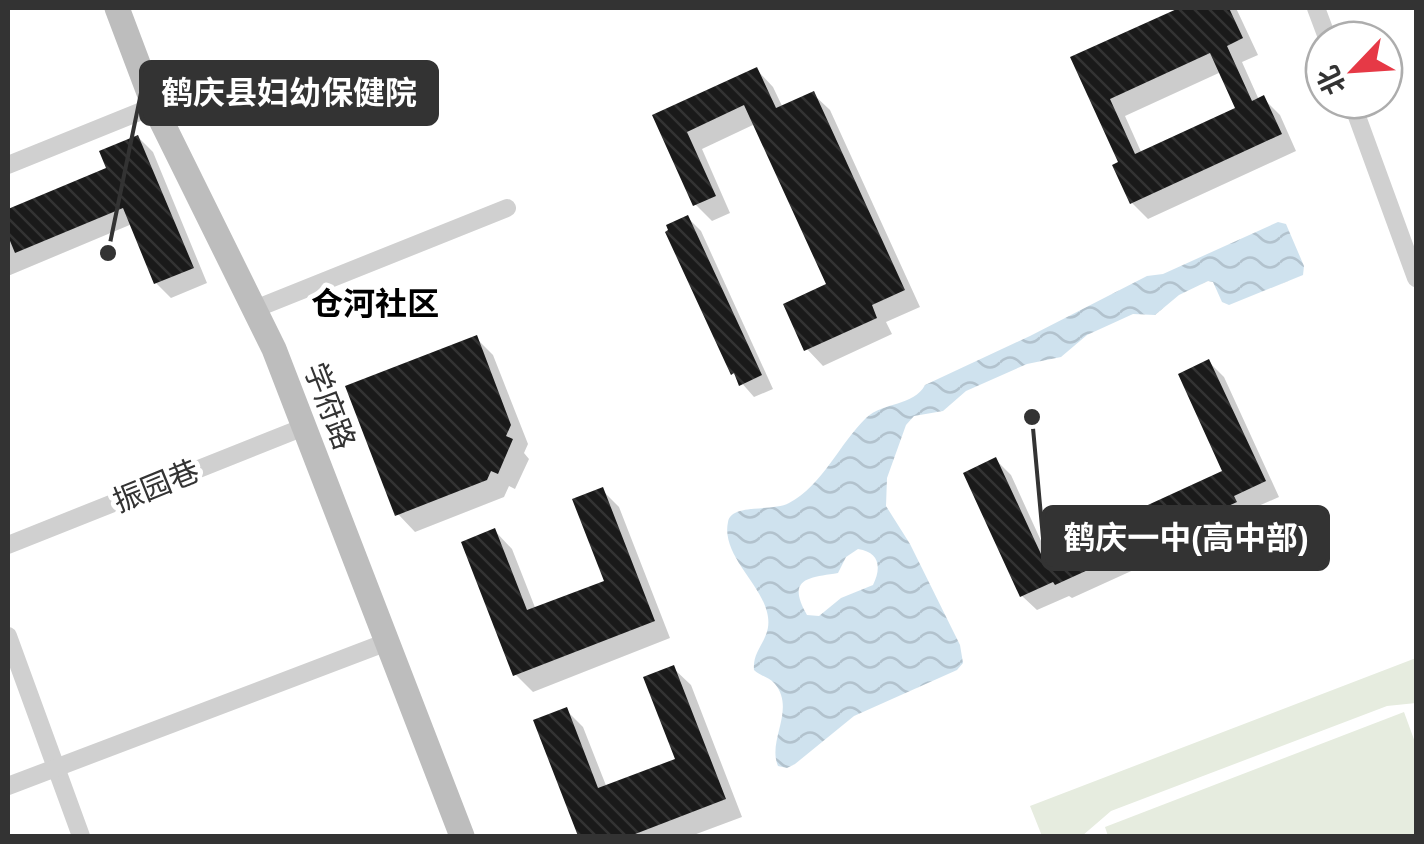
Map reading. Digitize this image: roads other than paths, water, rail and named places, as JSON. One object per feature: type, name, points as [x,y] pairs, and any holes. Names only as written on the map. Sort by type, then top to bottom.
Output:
[{"type":"street","name":"学府路","points":[[117,8],[154,106],[255,308],[462,836]]},
{"type":"street","points":[[8,164],[154,106]]},
{"type":"street","points":[[1358,120],[1416,278]]},
{"type":"street","points":[[255,308],[507,208]]},
{"type":"street","name":"振园巷","points":[[8,546],[304,427]]},
{"type":"street","points":[[8,636],[81,836]]},
{"type":"street","points":[[8,786],[387,642]]},
{"type":"water","points":[[1278,222],[1286,224],[1304,266],[1303,275],[1229,305],[1222,302],[1213,282],[1208,281],[1179,295],[1155,315],[1133,314],[1087,335],[1061,357],[1027,364],[966,391],[943,411],[914,416],[906,425],[887,478],[886,506],[910,544],[960,645],[963,663],[957,670],[854,716],[795,764],[787,768],[778,766],[781,694],[773,682],[754,670],[768,629],[767,612],[730,545],[727,534],[731,516],[744,510],[782,506],[801,495],[873,413],[914,397],[925,385],[1147,276],[1163,274]],"holes":[[[858,549],[870,553],[877,561],[873,585],[841,598],[819,616],[807,615],[799,594],[803,582],[838,573],[846,557]]]},
{"type":"place","name":"鹤庆县妇幼保健院","points":[[108,253]]},
{"type":"place","name":"鹤庆一中(高中部)","points":[[1032,417]]},
{"type":"district","name":"仓河社区","points":[[375,304]]}]
